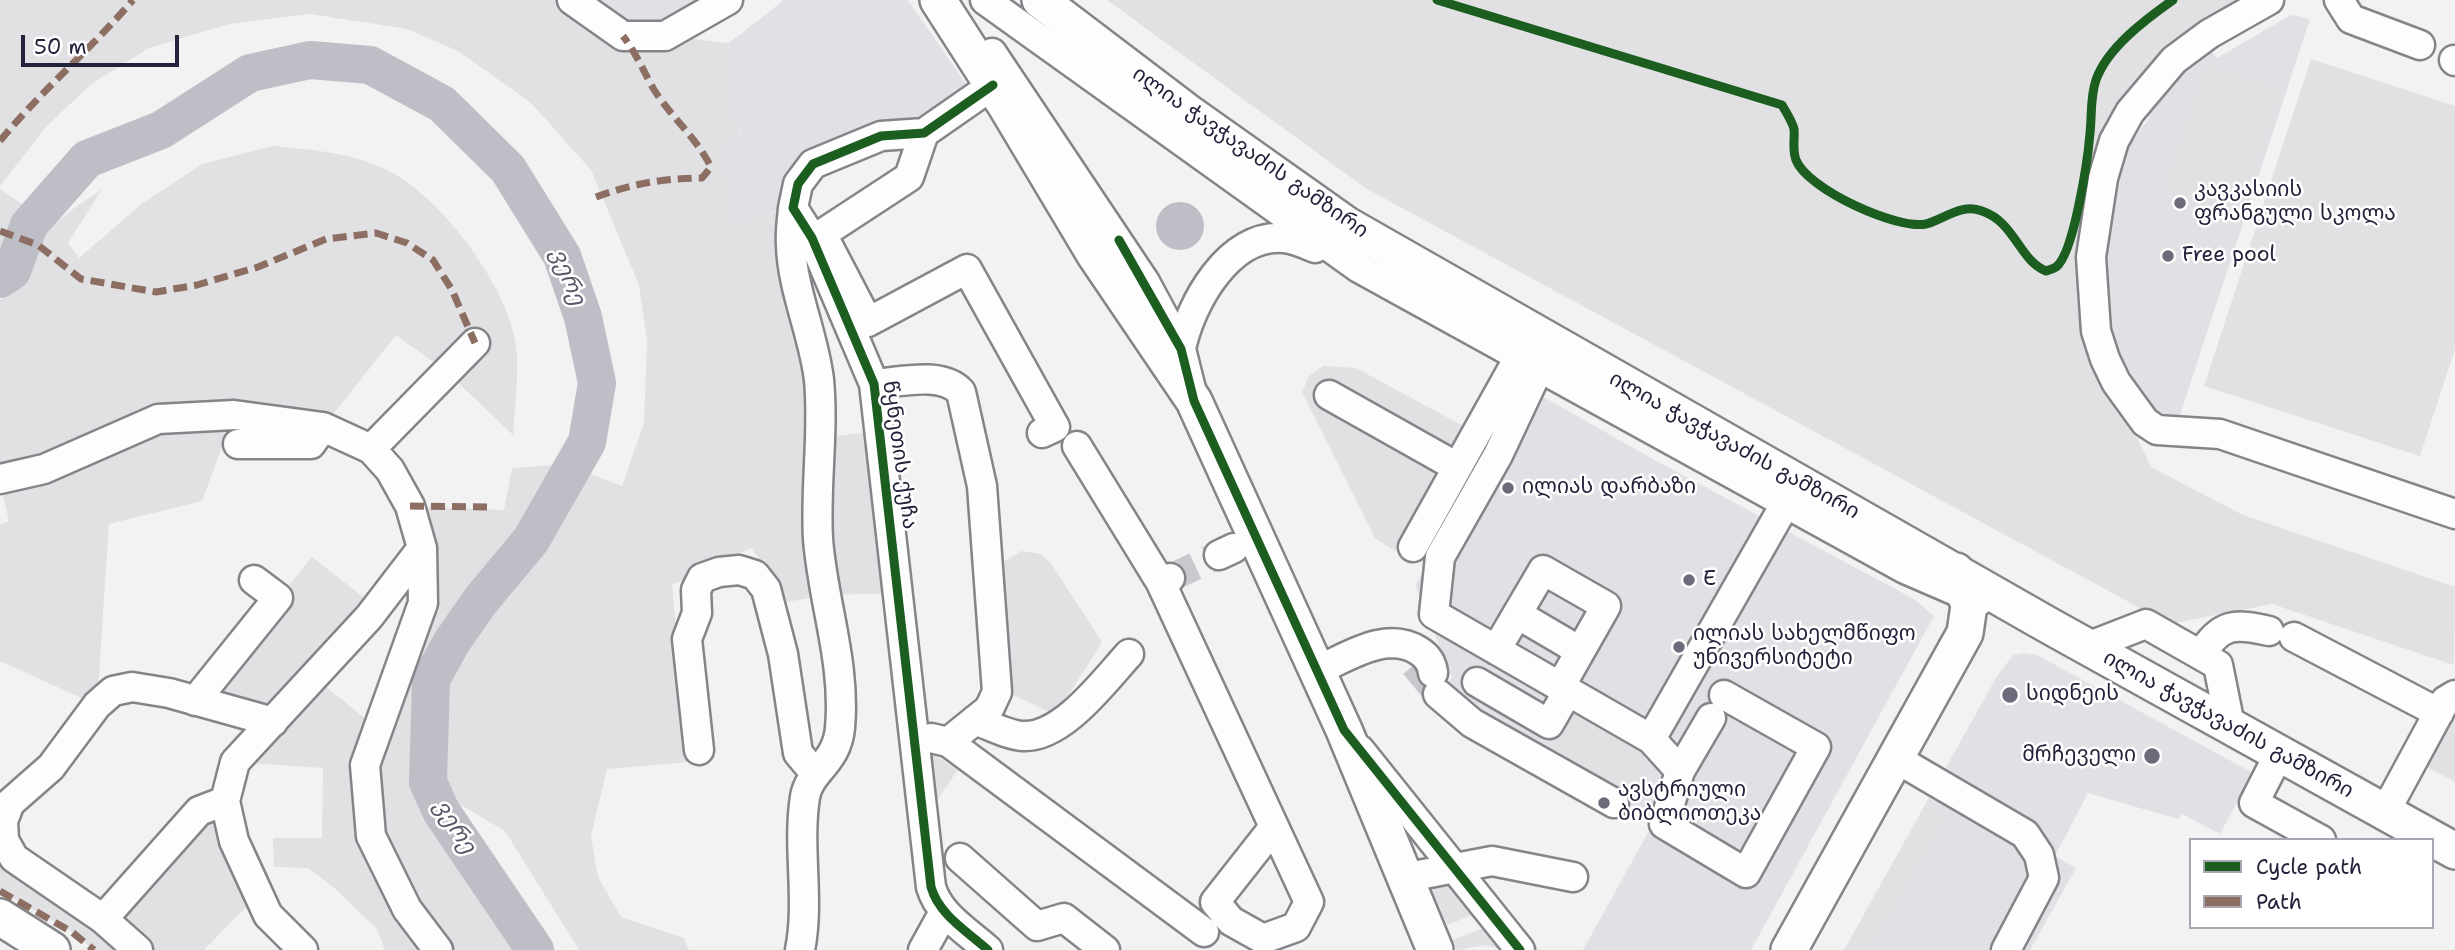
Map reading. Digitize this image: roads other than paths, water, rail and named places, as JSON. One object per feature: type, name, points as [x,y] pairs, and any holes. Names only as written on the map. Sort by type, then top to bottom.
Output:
[{"type":"main road","points":[[938,0],[993,85],[1095,255],[1194,401],[1344,730],[1435,950]]},
{"type":"main road","name":"ილია ჭავჭავაძის გამზირი","points":[[1040,0],[1186,111],[1531,353],[1962,584],[2048,625],[2432,838]]},
{"type":"main road","points":[[1789,950],[1965,633],[1970,612],[1962,584]]},
{"type":"main road","points":[[1965,633],[1991,620],[2048,625]]},
{"type":"main road","name":"ილია ჭავჭავაძის გამზირი","points":[[2434,839],[2455,851]]},
{"type":"main road","points":[[0,917],[52,950]]},
{"type":"street","points":[[572,0],[623,36],[665,36],[725,3]]},
{"type":"street","points":[[952,0],[1044,127],[1111,229],[1181,349],[1194,401]]},
{"type":"street","points":[[985,0],[1359,268]]},
{"type":"street","points":[[2269,0],[2209,34],[2174,60],[2130,112],[2114,141],[2103,178],[2091,257],[2096,331],[2105,359],[2116,382],[2145,422],[2157,430],[2220,434],[2455,514]]},
{"type":"street","points":[[2339,0],[2351,19],[2420,45]]},
{"type":"street","points":[[800,950],[804,930],[802,875],[805,794],[819,770],[828,764],[835,752],[840,730],[840,662],[818,540],[819,380],[791,246],[793,208],[798,184],[813,164],[881,136],[924,134],[993,85]]},
{"type":"street","points":[[924,134],[909,177],[822,234],[868,322],[967,269],[1055,426],[1042,433]]},
{"type":"street","name":"წყნეთის ქუჩა","points":[[793,208],[812,238],[874,384],[931,887],[935,900],[944,912],[988,950]]},
{"type":"street","points":[[1181,349],[1185,328],[1199,296],[1212,277],[1248,247],[1283,238],[1315,247],[1531,353]]},
{"type":"street","points":[[371,449],[475,343]]},
{"type":"street","points":[[1413,547],[1457,467],[1531,353]]},
{"type":"street","points":[[1531,353],[1498,455],[1440,557],[1434,614],[1651,740],[1680,771]]},
{"type":"street","points":[[874,384],[944,380],[961,392],[982,486],[997,692],[989,709],[948,742]]},
{"type":"street","points":[[1329,395],[1457,467]]},
{"type":"street","points":[[0,479],[44,469],[158,419],[234,415],[324,427],[371,449],[390,470],[410,506],[422,548],[423,603],[365,765],[371,836],[407,909],[439,950]]},
{"type":"street","points":[[238,444],[311,444],[324,427]]},
{"type":"street","points":[[1077,446],[1166,580],[1274,827]]},
{"type":"street","points":[[1651,740],[1793,492]]},
{"type":"street","points":[[303,950],[268,915],[234,841],[225,801],[235,762],[369,617],[422,548]]},
{"type":"street","points":[[699,750],[687,639],[697,613],[696,590],[702,579],[719,572],[739,570],[755,575],[766,589],[783,654],[798,753],[808,765],[819,770]]},
{"type":"street","points":[[1477,682],[1549,724],[1580,651],[1606,606],[1543,570],[1496,650]]},
{"type":"street","points":[[195,701],[278,598],[254,580]]},
{"type":"street","points":[[1517,614],[1580,651]]},
{"type":"street","points":[[2087,647],[2146,624],[2217,664],[2230,725]]},
{"type":"street","points":[[2201,655],[2215,634],[2223,629],[2236,626],[2282,634],[2447,704],[2385,812]]},
{"type":"street","points":[[1320,679],[1387,641],[1409,644],[1425,654],[1432,665],[1428,677],[1472,723],[1614,803]]},
{"type":"street","points":[[975,720],[1023,736],[1048,731],[1075,712],[1129,654]]},
{"type":"street","points":[[138,950],[103,919],[14,858],[4,840],[3,821],[9,803],[51,767],[97,705],[113,691],[131,687],[273,722]]},
{"type":"street","points":[[1717,706],[1816,747],[1746,873],[1664,824],[1680,771],[1717,706]]},
{"type":"street","points":[[1344,730],[1520,950]]},
{"type":"street","points":[[915,735],[948,742],[1204,932]]},
{"type":"street","points":[[2280,752],[2253,803],[2317,838]]},
{"type":"street","points":[[1895,758],[2025,834],[2039,855],[2044,877],[2006,950]]},
{"type":"street","points":[[103,919],[199,811],[225,801]]},
{"type":"street","points":[[960,858],[1037,926],[1064,918],[1105,950]]},
{"type":"street","points":[[1403,878],[1492,861],[1573,877]]},
{"type":"street","points":[[923,950],[944,912]]},
{"type":"waterway","name":"ვერე","points":[[0,279],[12,271],[29,225],[87,159],[161,130],[250,73],[310,60],[370,65],[442,104],[508,169],[562,256],[583,317],[597,383],[587,442],[531,540],[481,600],[451,643],[431,680],[428,782],[441,811],[535,950]]},
{"type":"tunnel","points":[[1170,578],[1219,555]]},
{"type":"tunnel","points":[[1414,665],[1438,694]]},
{"type":"place","name":"კავკასიის ფრანგული სკოლა","points":[[2180,203]]},
{"type":"place","name":"Free pool","points":[[2168,256]]},
{"type":"place","name":"ილიას დარბაზი","points":[[1508,488]]},
{"type":"place","name":"E","points":[[1689,580]]},
{"type":"place","name":"ილიას სახელმწიფო უნივერსიტეტი","points":[[1679,647]]},
{"type":"place","name":"სიდნეის","points":[[2010,695]]},
{"type":"place","name":"მრჩეველი","points":[[2152,756]]},
{"type":"place","name":"ავსტრიული ბიბლიოთეკა","points":[[1604,803]]}]
